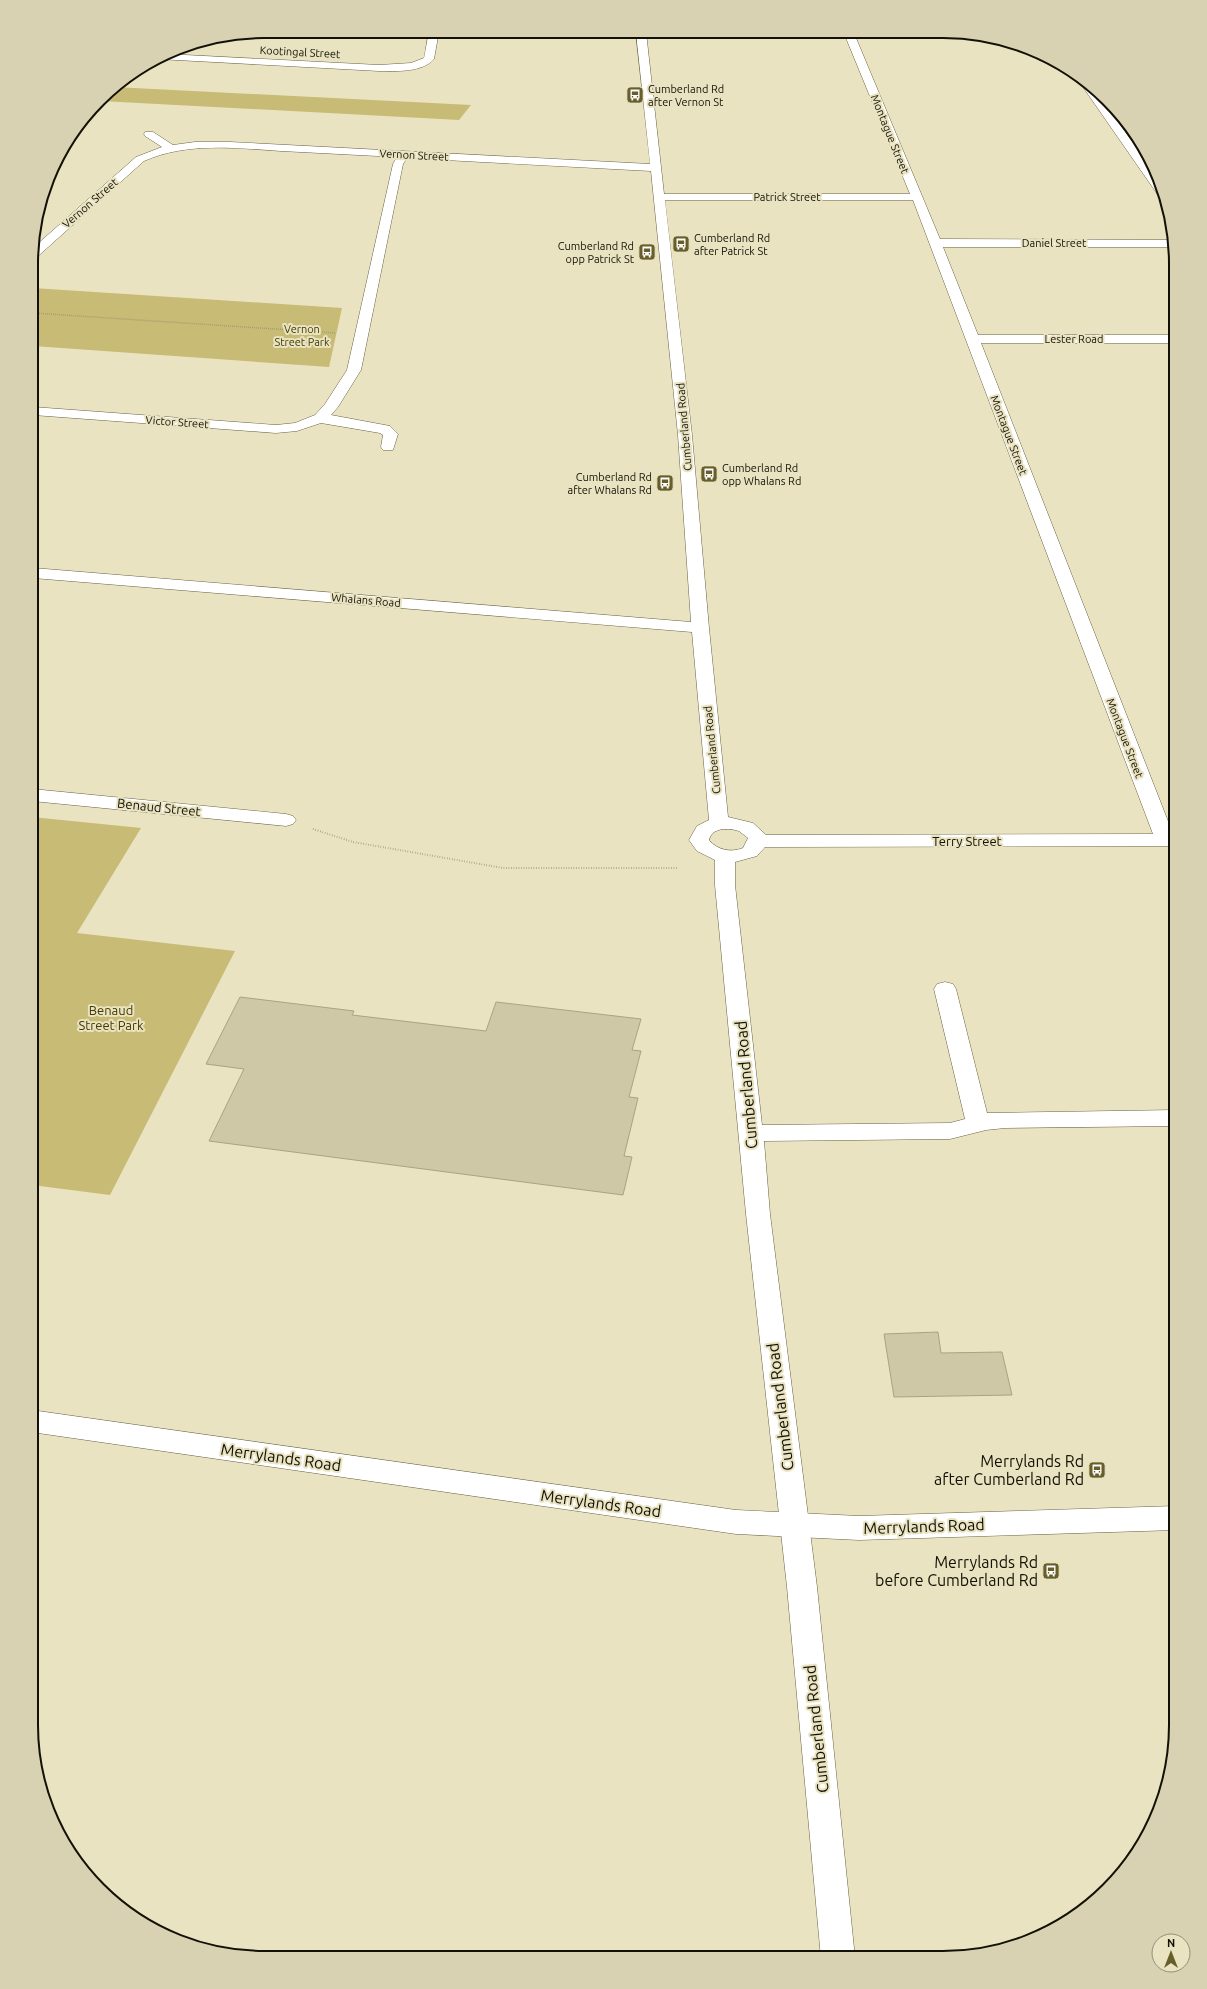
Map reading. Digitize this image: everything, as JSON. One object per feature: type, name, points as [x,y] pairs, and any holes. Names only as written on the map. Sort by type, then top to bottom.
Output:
[{"type":"street","points":[[414,66],[429,59],[433,38]]},
{"type":"street","name":"Cumberland Road","points":[[642,38],[685,435],[700,628],[720,823]]},
{"type":"street","name":"Montague Street","points":[[850,38],[936,243],[972,339],[1169,837]]},
{"type":"street","name":"Kootingal Street","points":[[170,58],[379,68],[414,66],[428,71]]},
{"type":"street","points":[[1094,96],[1153,180]]},
{"type":"street","points":[[149,134],[172,149]]},
{"type":"street","name":"Vernon Street","points":[[38,250],[140,159],[153,153],[172,149],[223,145],[656,168]]},
{"type":"street","name":"Victor Street","points":[[38,411],[276,429],[301,426],[320,418],[331,407],[354,370],[360,335],[398,164],[404,154]]},
{"type":"street","name":"Patrick Street","points":[[659,197],[916,197]]},
{"type":"street","name":"Daniel Street","points":[[936,243],[1168,244]]},
{"type":"street","name":"Lester Road","points":[[972,339],[1169,338]]},
{"type":"street","points":[[320,418],[385,429],[390,433],[388,447]]},
{"type":"street","name":"Whalans Road","points":[[38,573],[700,628]]},
{"type":"street","name":"Benaud Street","points":[[38,796],[286,820]]},
{"type":"street","points":[[720,823],[740,824],[748,827],[754,832],[758,841],[755,848],[750,852],[734,856],[725,856],[707,851],[699,840],[704,829],[720,823]]},
{"type":"street","name":"Terry Street","points":[[758,841],[1169,840]]},
{"type":"street","name":"Cumberland Road","points":[[725,856],[725,885],[752,1133],[758,1214],[783,1436],[795,1526],[837,1951]]},
{"type":"street","points":[[945,989],[978,1124]]},
{"type":"street","points":[[752,1133],[950,1131],[978,1124],[1005,1120],[1169,1118]]},
{"type":"street","name":"Merrylands Road","points":[[38,1422],[719,1520],[795,1526],[859,1528],[1169,1518]]},
{"type":"path","points":[[38,313],[360,335]]},
{"type":"path","points":[[286,820],[353,842],[503,868],[677,868]]},
{"type":"green space","points":[[123,87],[471,105],[459,120],[107,101]]},
{"type":"green space","name":"Vernon Street Park","points":[[38,288],[342,308],[329,367],[38,346]]},
{"type":"green space","name":"Benaud Street Park","points":[[38,818],[141,828],[77,933],[235,951],[110,1195],[38,1186]]},
{"type":"building","points":[[240,997],[354,1011],[352,1015],[486,1031],[496,1002],[641,1019],[632,1050],[641,1051],[629,1097],[638,1098],[624,1156],[632,1157],[623,1195],[209,1141],[244,1069],[206,1064]]},
{"type":"building","points":[[938,1332],[941,1353],[1002,1352],[1012,1395],[894,1397],[884,1334]]},
{"type":"place","name":"Cumberland Rd after Vernon St","points":[[635,95]]},
{"type":"place","name":"Cumberland Rd after Patrick St","points":[[681,244]]},
{"type":"place","name":"Cumberland Rd opp Patrick St","points":[[647,252]]},
{"type":"place","name":"Cumberland Rd opp Whalans Rd","points":[[709,474]]},
{"type":"place","name":"Cumberland Rd after Whalans Rd","points":[[665,483]]},
{"type":"place","name":"Merrylands Rd after Cumberland Rd","points":[[1097,1470]]},
{"type":"place","name":"Merrylands Rd before Cumberland Rd","points":[[1051,1571]]}]
